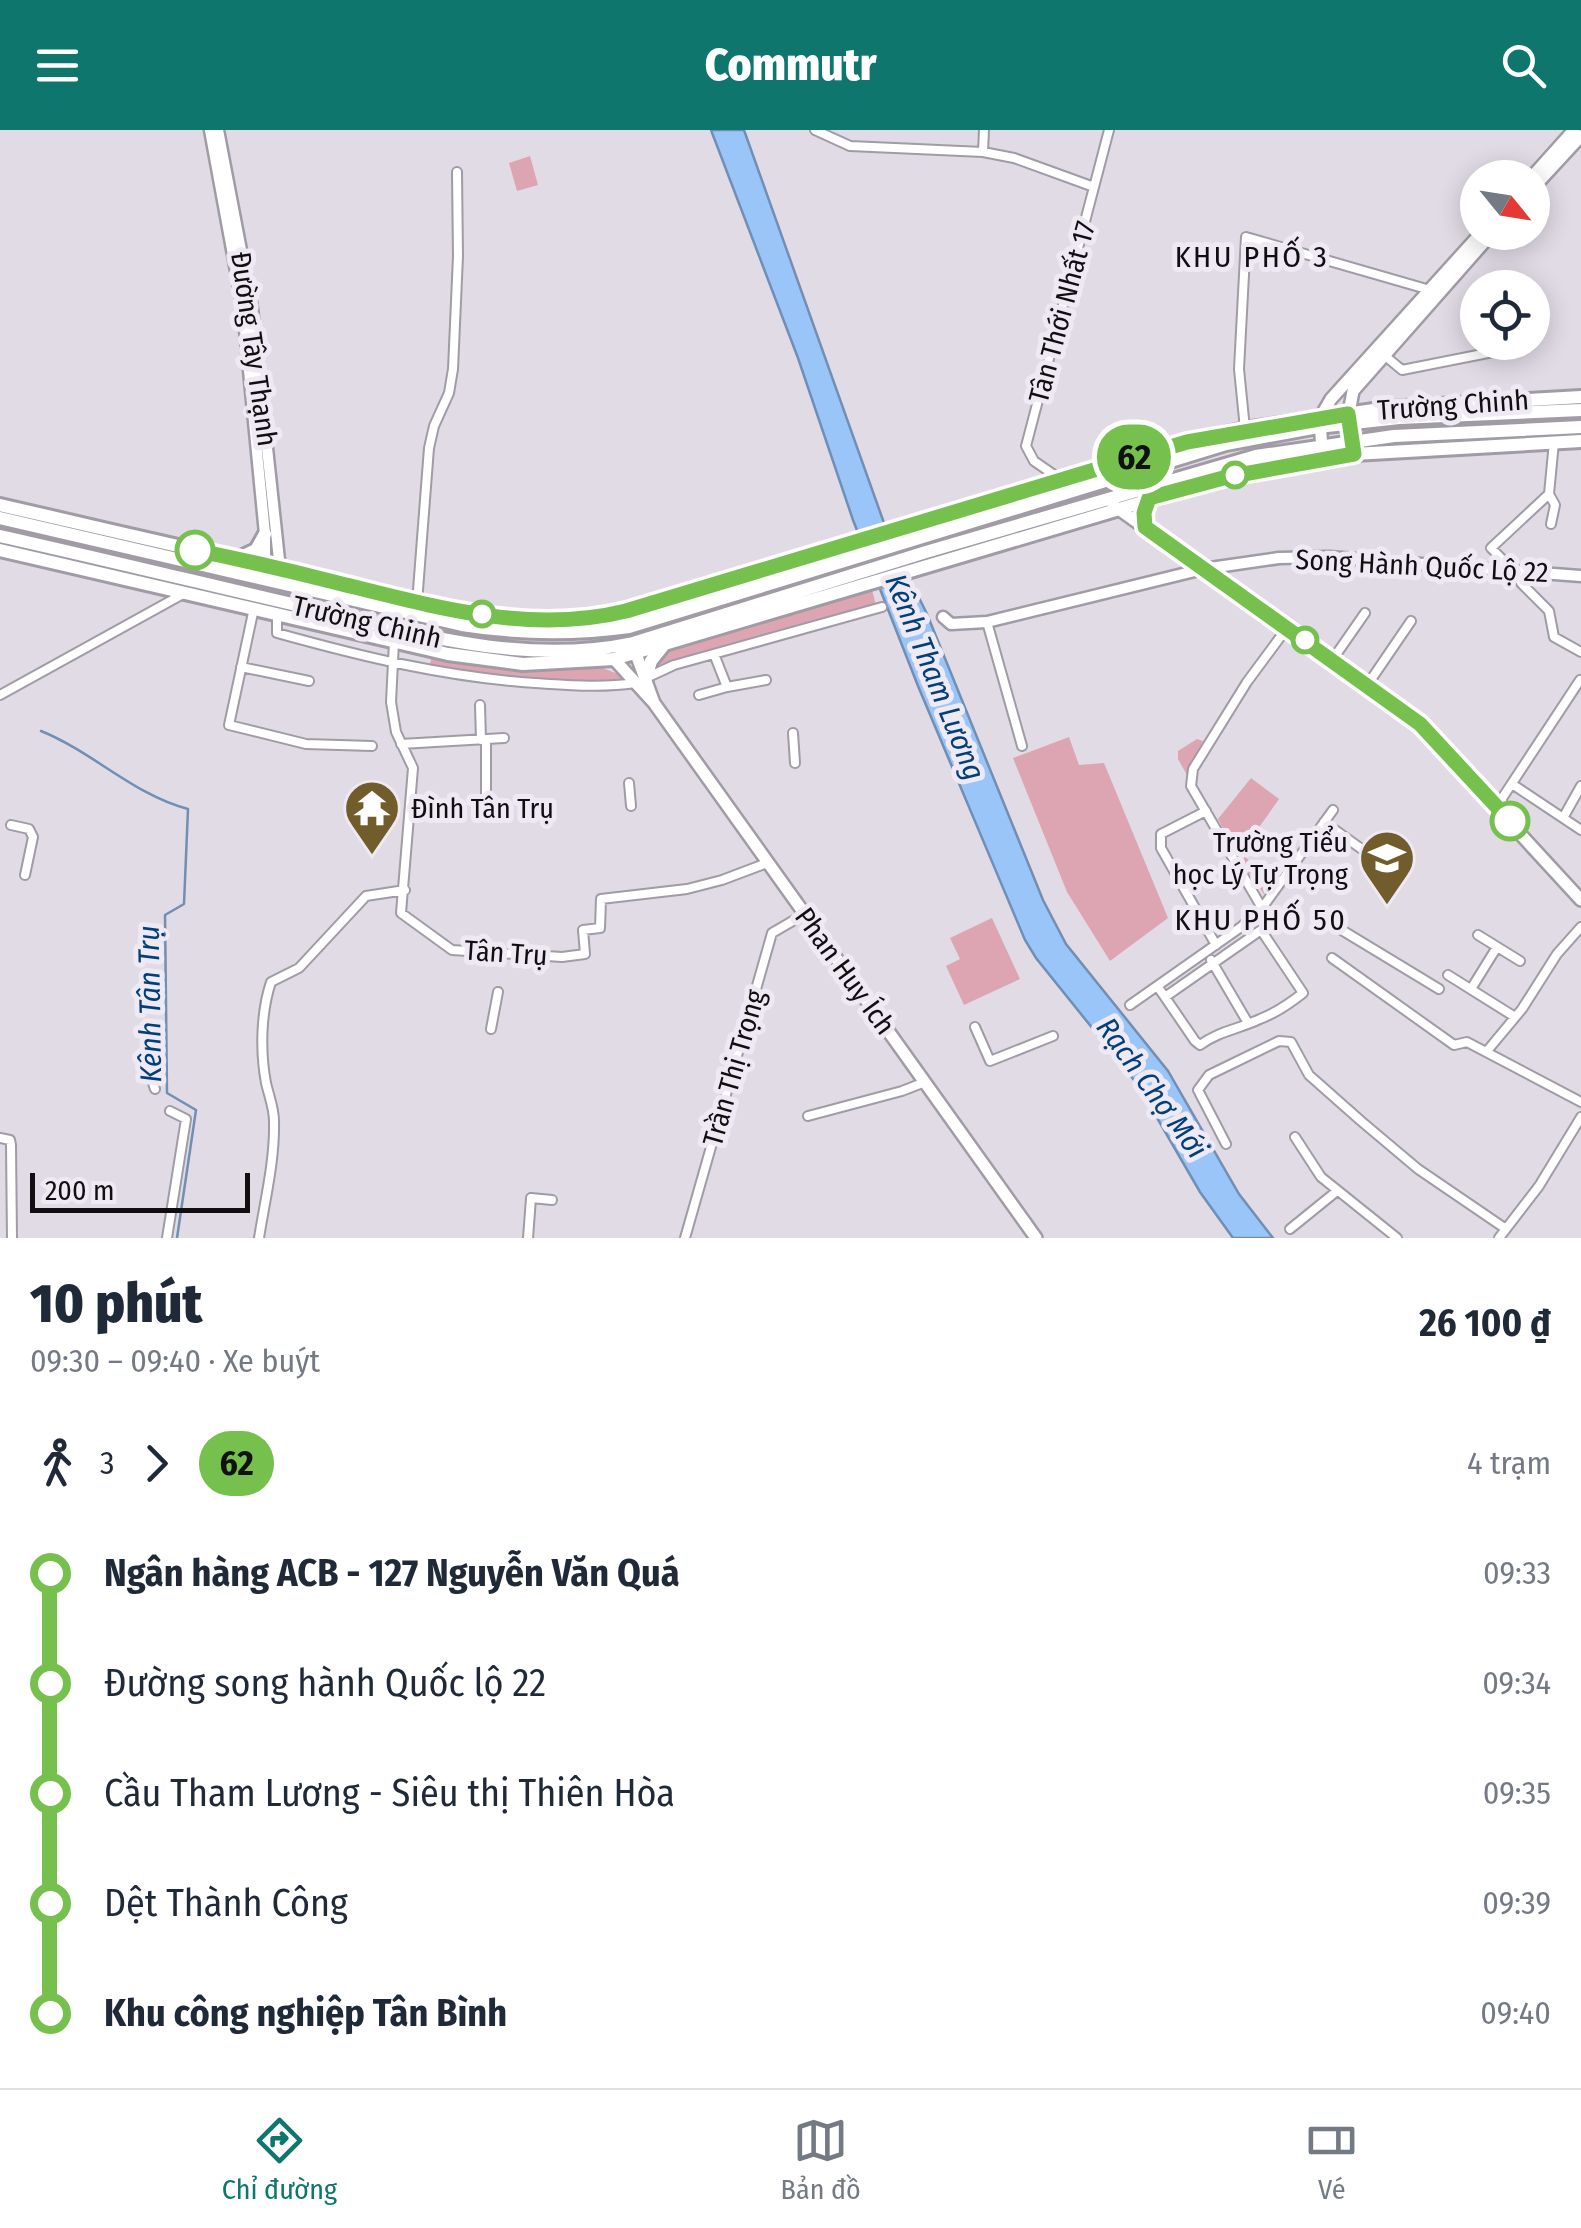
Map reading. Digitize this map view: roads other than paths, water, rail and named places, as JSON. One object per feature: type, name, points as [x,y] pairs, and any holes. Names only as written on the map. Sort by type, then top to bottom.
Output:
[{"type":"main road","points":[[1547,160],[1574,130]]},
{"type":"main road","points":[[1550,170],[1581,136]]},
{"type":"main road","points":[[1322,451],[1319,422],[1331,399],[1469,250]]},
{"type":"main road","points":[[1352,447],[1349,418],[1353,390],[1471,250]]},
{"type":"main road","name":"Trường Chinh","points":[[1349,418],[1387,408],[1581,397]]},
{"type":"main road","name":"Trường Chinh","points":[[922,529],[1060,479],[1187,442],[1349,418],[1581,410]]},
{"type":"main road","name":"Trường Chinh","points":[[634,648],[661,647],[1104,499],[1256,456],[1581,427]]},
{"type":"main road","name":"Trường Chinh","points":[[0,506],[208,567],[271,574],[526,622],[628,627],[843,552],[1246,435]]},
{"type":"main road","name":"Trường Chinh","points":[[1352,447],[1581,441]]},
{"type":"main road","name":"Trường Chinh","points":[[928,558],[1322,451]]},
{"type":"main road","points":[[1145,527],[1149,498]]},
{"type":"main road","points":[[1104,499],[1420,724],[1581,900]]},
{"type":"main road","name":"Trường Chinh","points":[[0,518],[58,525],[236,559],[271,574],[494,630],[536,634],[605,623],[626,611],[766,577]]},
{"type":"main road","points":[[50,554],[58,525]]},
{"type":"main road","points":[[208,567],[256,550],[265,534]]},
{"type":"main road","name":"Trường Chinh","points":[[0,536],[187,592],[255,602]]},
{"type":"main road","name":"Trường Chinh","points":[[0,550],[50,554],[277,607],[468,645],[612,654]]},
{"type":"main road","points":[[255,602],[271,574]]},
{"type":"main road","points":[[271,574],[277,607]]},
{"type":"main road","name":"Trường Chinh","points":[[277,607],[394,642],[522,664],[612,654],[681,628],[773,607]]},
{"type":"main road","points":[[626,611],[640,680]]},
{"type":"main road","points":[[605,623],[612,654],[640,680]]},
{"type":"main road","points":[[640,680],[661,647],[681,628]]},
{"type":"main road","name":"Phan Huy Ích","points":[[640,680],[1036,1238]]},
{"type":"street","name":"Đường Tây Thạnh","points":[[210,130],[224,178]]},
{"type":"street","name":"Đường Tây Thạnh","points":[[218,130],[247,308],[271,574]]},
{"type":"street","points":[[816,130],[832,134],[850,146],[983,152],[1014,158],[1094,187]]},
{"type":"street","points":[[983,152],[984,130]]},
{"type":"street","name":"Tân Thới Nhất 17","points":[[1060,479],[1034,461],[1026,446],[1109,130]]},
{"type":"street","points":[[417,602],[430,448],[453,369],[458,256],[456,172]]},
{"type":"street","points":[[1246,435],[1239,369],[1246,238],[1430,290]]},
{"type":"street","points":[[1384,355],[1402,370],[1460,359]]},
{"type":"street","name":"Đường Tây Thạnh","points":[[254,376],[271,574]]},
{"type":"street","points":[[1551,524],[1556,505],[1549,494],[1554,442]]},
{"type":"street","points":[[1502,570],[1503,560],[1490,548],[1549,494]]},
{"type":"street","name":"Song Hành Quốc Lộ 22","points":[[1203,569],[1279,558],[1329,557],[1581,576]]},
{"type":"street","points":[[943,617],[951,624],[986,622],[1203,569]]},
{"type":"street","points":[[1520,571],[1521,583],[1549,611],[1554,637],[1581,652]]},
{"type":"street","points":[[0,695],[187,592]]},
{"type":"street","points":[[255,602],[229,725],[306,744],[372,746]]},
{"type":"street","name":"Trường Chinh","points":[[277,607],[277,634],[393,665],[498,681],[617,686],[640,680]]},
{"type":"street","points":[[640,680],[674,665],[882,607]]},
{"type":"street","points":[[1332,660],[1366,612]]},
{"type":"street","points":[[1368,684],[1411,621]]},
{"type":"street","points":[[986,622],[1022,746]]},
{"type":"street","points":[[1262,908],[1192,786],[1193,769],[1247,682],[1287,628]]},
{"type":"street","points":[[259,1238],[275,1116],[265,1078],[264,1004],[271,982],[299,968],[366,896],[405,890],[413,768],[401,744],[391,702],[394,642]]},
{"type":"street","points":[[714,654],[727,687]]},
{"type":"street","points":[[241,667],[308,682]]},
{"type":"street","points":[[699,695],[766,680]]},
{"type":"street","points":[[1497,806],[1580,680]]},
{"type":"street","points":[[480,705],[486,795]]},
{"type":"street","points":[[793,733],[796,762]]},
{"type":"street","points":[[401,744],[504,738]]},
{"type":"street","points":[[628,782],[631,806]]},
{"type":"street","points":[[1512,784],[1581,830]]},
{"type":"street","points":[[1563,818],[1581,786]]},
{"type":"street","points":[[1130,1005],[1262,908],[1333,810]]},
{"type":"street","points":[[1206,811],[1162,834],[1160,848],[1216,945]]},
{"type":"street","points":[[1324,822],[1363,850]]},
{"type":"street","points":[[11,825],[28,829],[33,836],[25,875]]},
{"type":"street","name":"Tân Trụ","points":[[405,890],[401,913],[452,950],[562,957],[584,954],[583,930],[600,928],[601,899],[687,888],[767,863]]},
{"type":"street","name":"Trần Thị Trọng","points":[[685,1238],[772,934],[804,915]]},
{"type":"street","points":[[1486,1051],[1515,1017],[1556,954],[1581,927]]},
{"type":"street","points":[[1340,929],[1439,989]]},
{"type":"street","points":[[1158,987],[1165,998],[1200,1046],[1216,1034],[1285,1007],[1303,993],[1261,930],[1165,998]]},
{"type":"street","points":[[1478,935],[1520,961]]},
{"type":"street","points":[[1470,990],[1497,947]]},
{"type":"street","points":[[1206,952],[1248,1024]]},
{"type":"street","points":[[1332,958],[1454,1045],[1467,1042],[1581,1102]]},
{"type":"street","points":[[1448,975],[1515,1017]]},
{"type":"street","points":[[492,1029],[498,992]]},
{"type":"street","points":[[975,1026],[990,1062],[1053,1036]]},
{"type":"street","points":[[1226,1144],[1198,1090],[1208,1075],[1279,1041],[1291,1042],[1309,1075],[1361,1121],[1418,1169],[1506,1229]]},
{"type":"street","points":[[808,1116],[925,1082]]},
{"type":"street","points":[[168,1238],[186,1118],[170,1111]]},
{"type":"street","points":[[1499,1238],[1538,1186],[1581,1116]]},
{"type":"street","points":[[1294,1137],[1321,1177],[1396,1238]]},
{"type":"street","points":[[0,1138],[10,1140],[12,1145],[12,1238]]},
{"type":"street","points":[[1290,1229],[1337,1191]]},
{"type":"street","points":[[528,1238],[532,1198],[552,1200]]},
{"type":"water","name":"Kênh Tham Lương","points":[[711,130],[744,130],[889,537],[927,614],[1043,900],[1066,944],[1168,1071],[1239,1194],[1273,1238],[1233,1238],[1200,1192],[1138,1085],[1025,940],[853,520],[798,358]]},
{"type":"waterway","name":"Kênh Tân Trụ","points":[[41,731],[131,784],[188,809],[184,904],[165,915],[167,1093],[196,1110],[177,1238]]},
{"type":"place","name":"Đình Tân Trụ","points":[[372,857]]},
{"type":"place","name":"Trường Tiểu học Lý Tự Trọng","points":[[1387,907]]},
{"type":"district","name":"KHU PHỐ 3","points":[[1252,257]]},
{"type":"district","name":"KHU PHỐ 50","points":[[1261,920]]},
{"type":"water label","name":"Rạch Chợ Mới","points":[[1152,1088]]}]
